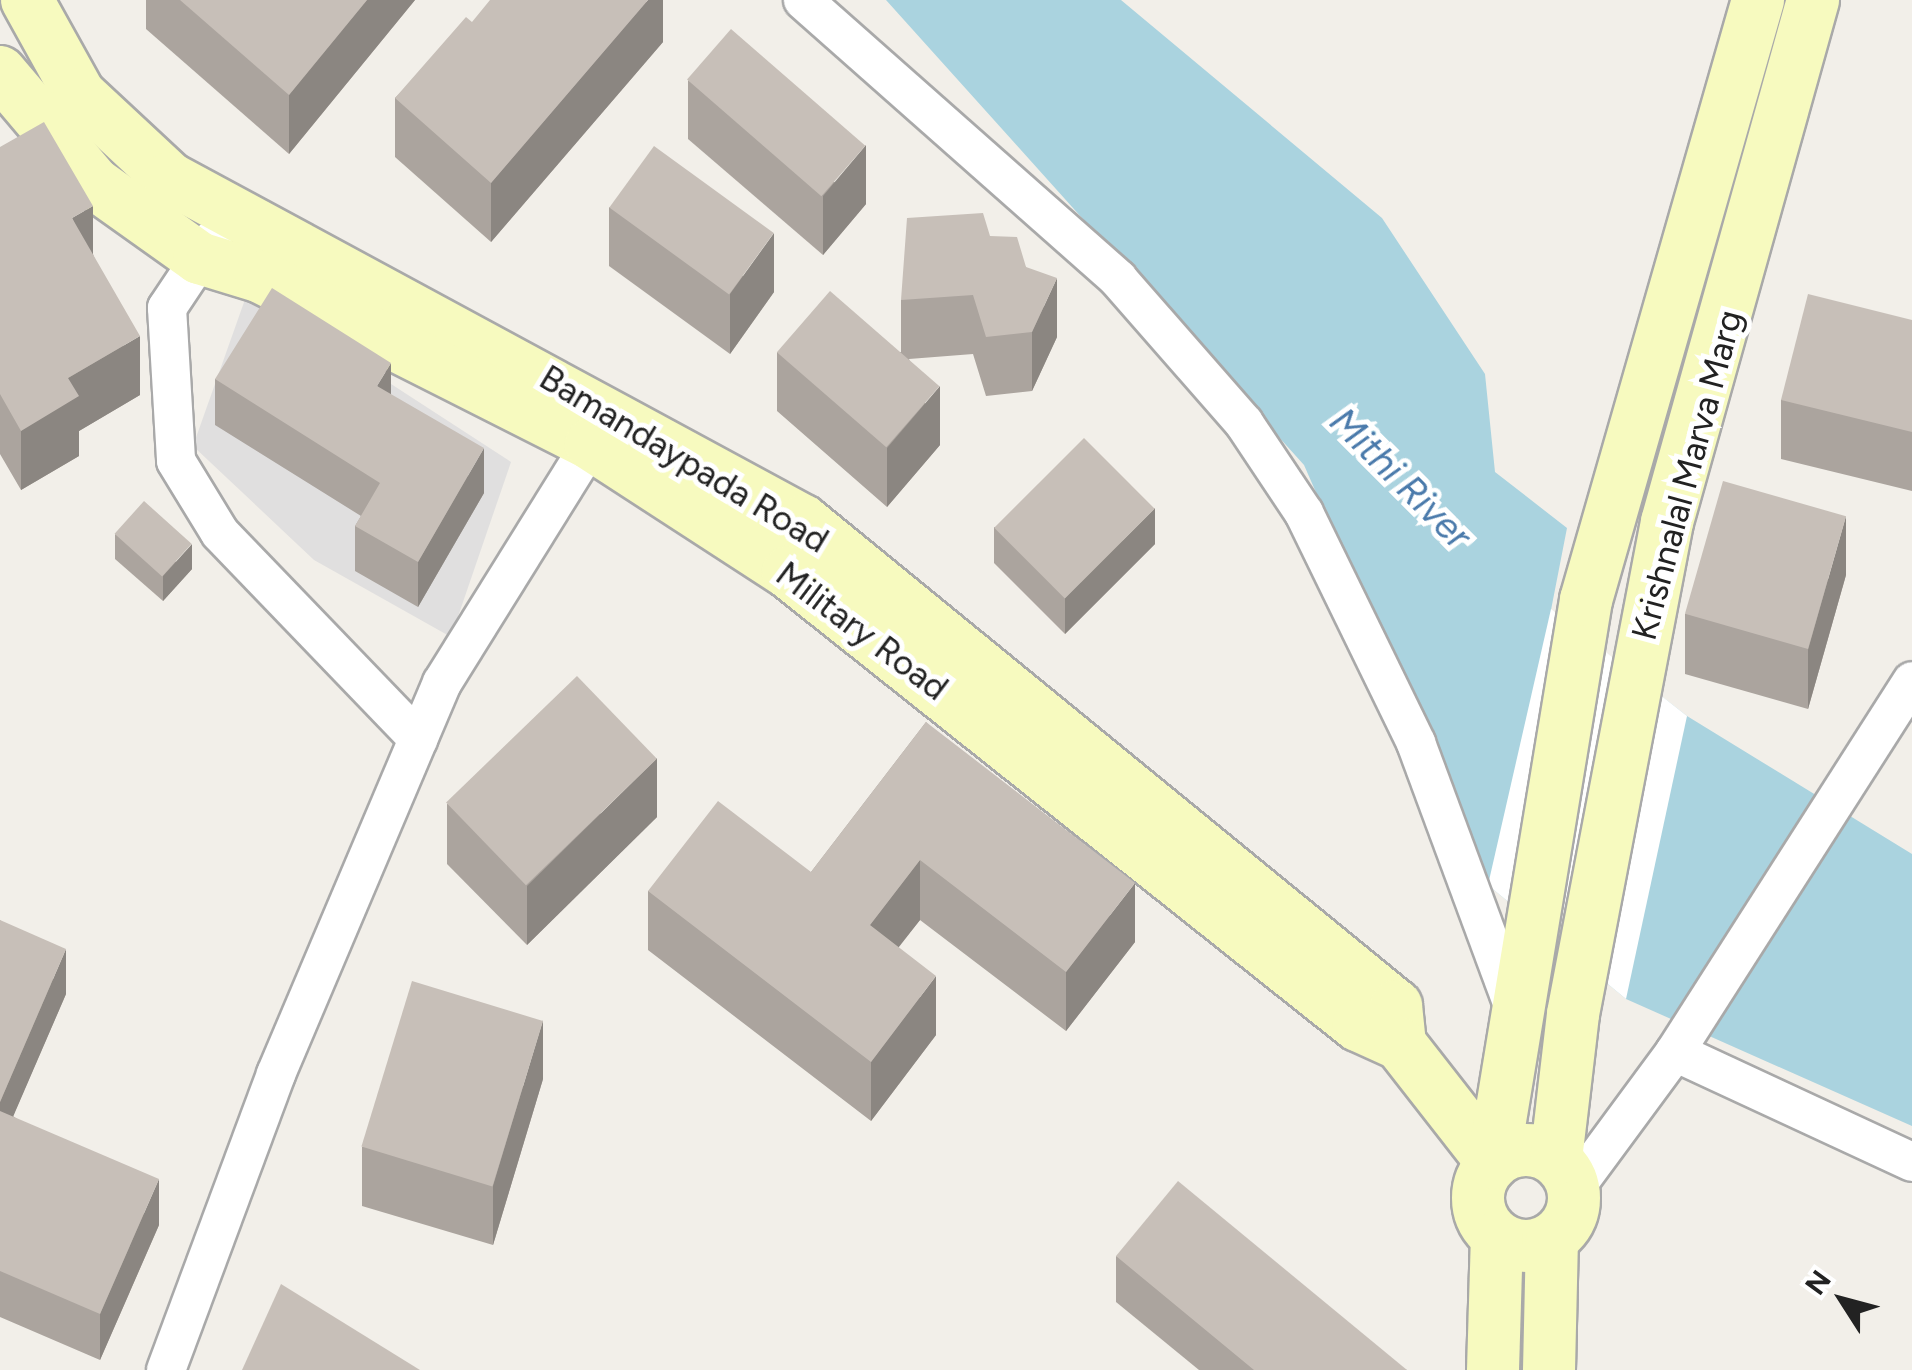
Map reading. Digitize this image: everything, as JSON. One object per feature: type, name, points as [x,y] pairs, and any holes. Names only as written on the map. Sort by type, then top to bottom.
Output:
[{"type":"street","name":"Bamandaypada Road","points":[[27,0],[80,94],[157,199],[230,215],[479,362],[802,521],[955,674]]},
{"type":"street","points":[[803,0],[1118,279],[1244,423],[1304,513],[1401,711],[1517,995]]},
{"type":"street","points":[[1492,1370],[1497,1236],[1478,1201],[1493,1163],[1517,995],[1586,600],[1758,0]]},
{"type":"street","name":"Krishnalal Marva Marg","points":[[1565,1174],[1572,1014],[1645,622],[1814,0]]},
{"type":"street","name":"Military Road","points":[[0,72],[42,131],[157,199],[199,258],[261,277],[479,362],[591,444],[955,674],[1193,866],[1396,1006],[1400,1044],[1493,1163]]},
{"type":"street","points":[[42,131],[80,94]]},
{"type":"street","points":[[230,215],[167,308],[176,461],[220,533],[418,739]]},
{"type":"street","points":[[166,1370],[276,1074],[442,683],[591,444]]},
{"type":"street","points":[[1497,1236],[1514,1246],[1552,1240],[1568,1222],[1565,1174],[1678,1045],[1912,681]]},
{"type":"street","points":[[1678,1045],[1912,1162]]},
{"type":"street","points":[[1493,1163],[1524,1150],[1565,1174]]},
{"type":"street","points":[[1549,1370],[1552,1240]]},
{"type":"shaded area","points":[[248,291],[511,462],[451,637],[314,560],[193,446]]},
{"type":"water","name":"Mithi River","points":[[886,0],[1121,0],[1382,218],[1485,374],[1495,472],[1567,528],[1551,610],[1687,716],[1912,854],[1912,1126],[1626,999],[1488,885],[1304,465]]},
{"type":"pier","points":[[1551,609],[1687,716],[1626,999],[1488,885]]},
{"type":"building","points":[[180,0],[367,0],[289,95]]},
{"type":"building","points":[[490,0],[648,0],[491,183],[395,98],[466,17],[472,22]]},
{"type":"building","points":[[731,29],[865,146],[821,196],[687,80]]},
{"type":"building","points":[[44,122],[93,206],[72,218],[140,336],[68,378],[79,396],[21,431],[0,394],[0,147]]},
{"type":"building","points":[[654,146],[774,233],[729,294],[609,207]]},
{"type":"building","points":[[983,213],[990,236],[1017,237],[1026,267],[1057,278],[1032,332],[986,337],[973,295],[901,300],[907,218]]},
{"type":"building","points":[[272,288],[391,363],[377,386],[484,448],[418,562],[355,526],[380,483],[215,379]]},
{"type":"building","points":[[830,291],[939,386],[886,447],[777,352]]},
{"type":"building","points":[[1808,294],[1912,320],[1912,432],[1781,400]]},
{"type":"building","points":[[1084,438],[1155,509],[1065,599],[994,528]]},
{"type":"building","points":[[1723,481],[1846,516],[1808,649],[1685,614]]},
{"type":"building","points":[[144,501],[192,544],[162,577],[115,534]]},
{"type":"building","points":[[577,676],[657,759],[526,885],[446,802]]},
{"type":"building","points":[[926,722],[1135,883],[1066,972],[920,860],[870,925],[936,976],[871,1062],[648,891],[718,801],[811,872]]},
{"type":"building","points":[[0,920],[66,949],[0,1102]]},
{"type":"building","points":[[412,981],[543,1021],[492,1186],[361,1146]]},
{"type":"building","points":[[0,1111],[159,1179],[100,1314],[0,1271]]},
{"type":"building","points":[[1178,1181],[1407,1370],[1254,1370],[1116,1256]]},
{"type":"building","points":[[281,1284],[420,1370],[242,1370]]}]
